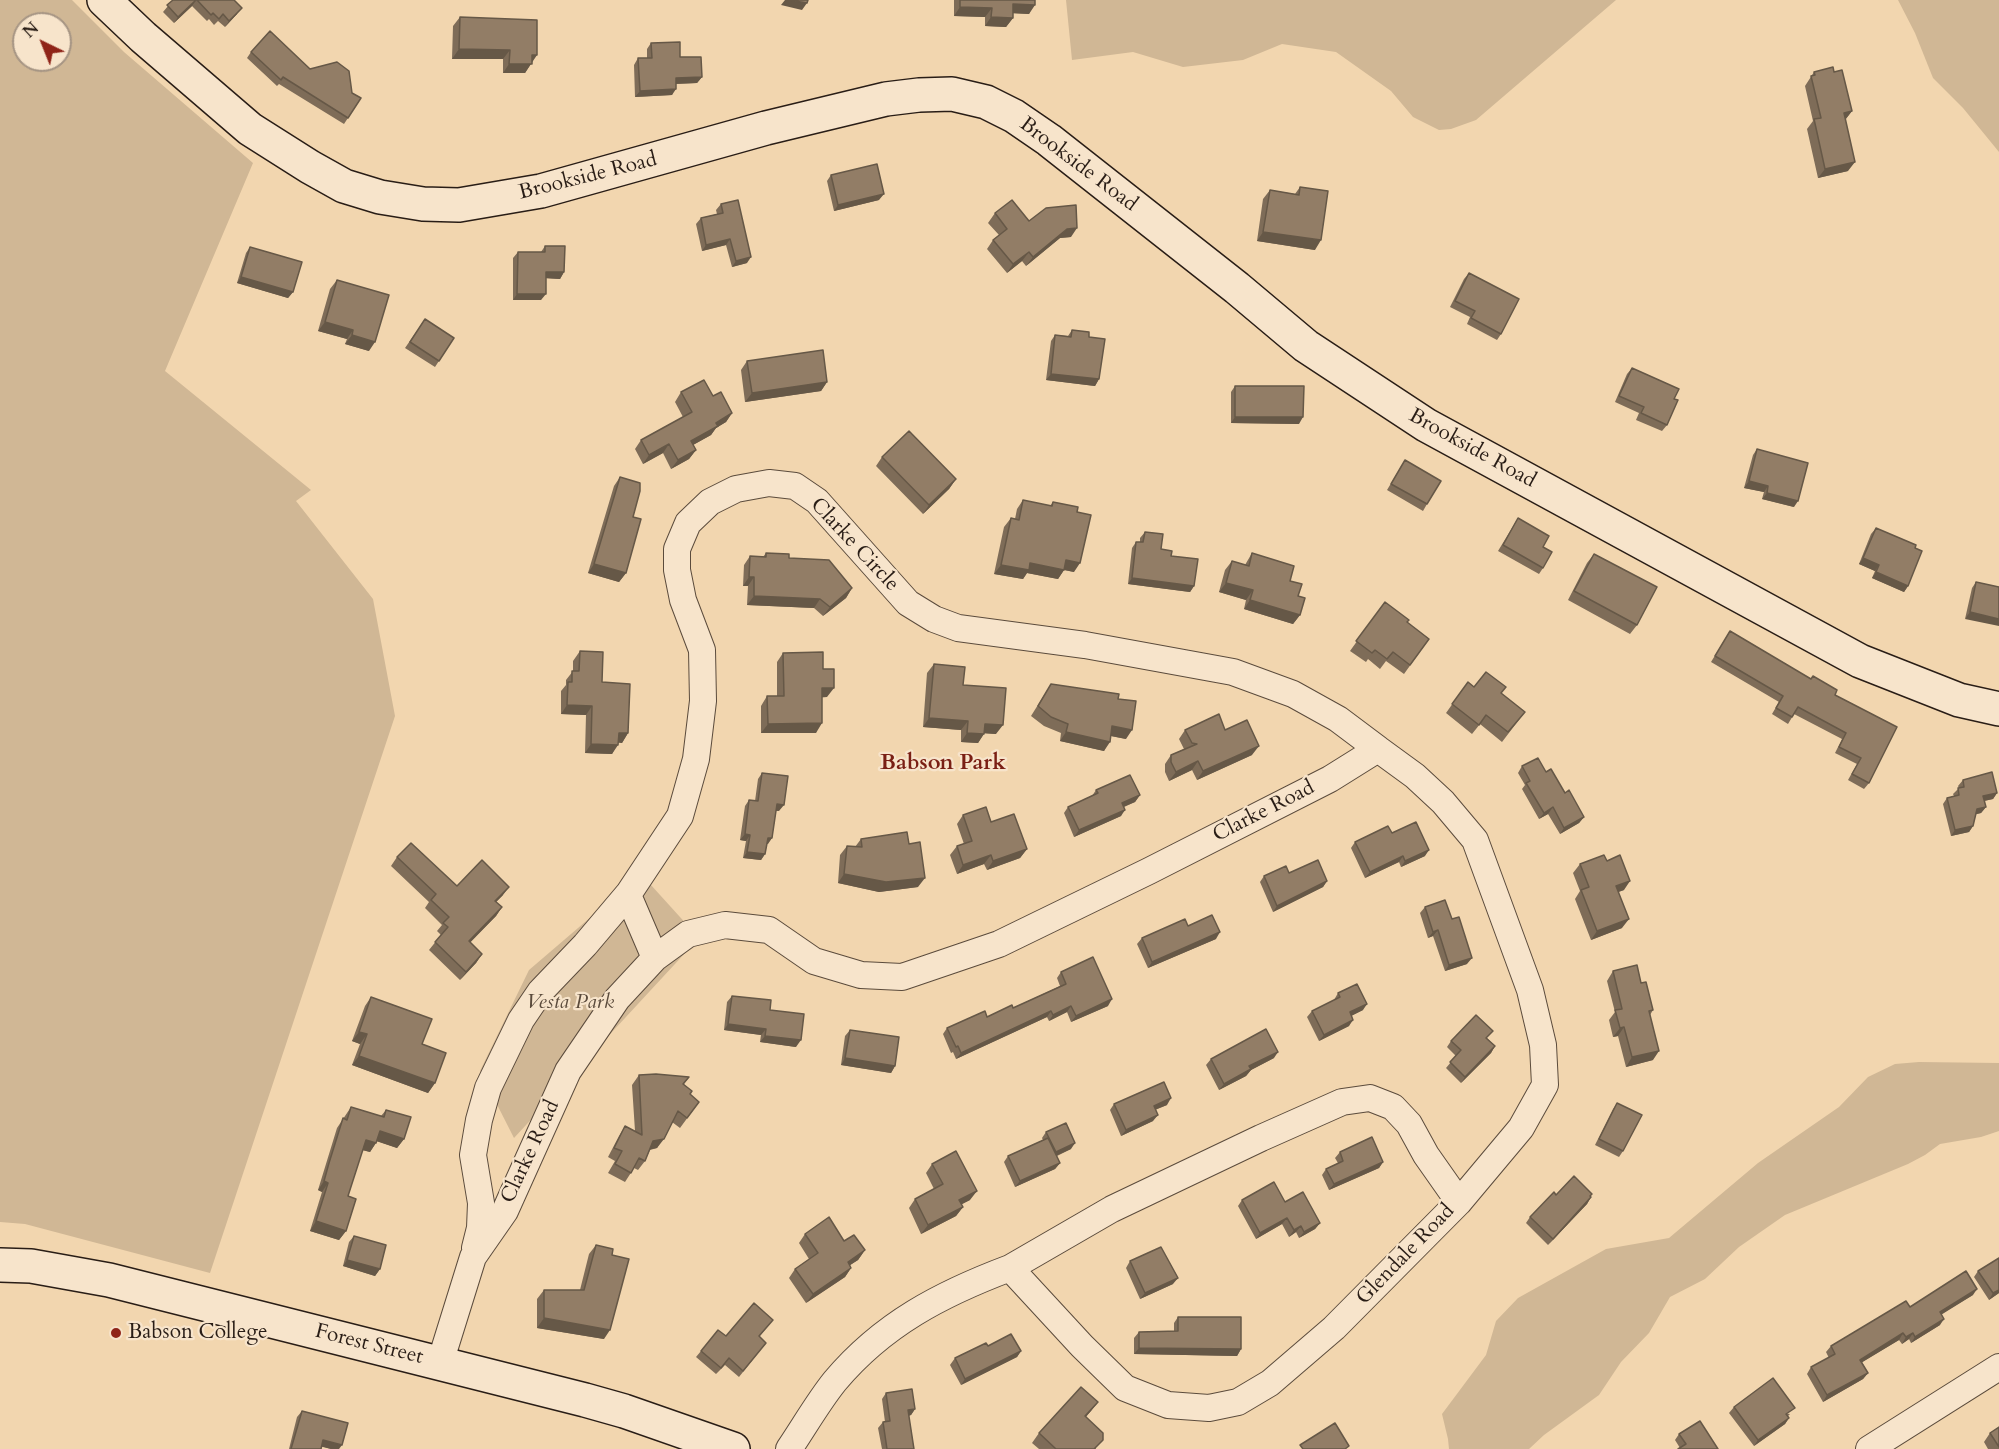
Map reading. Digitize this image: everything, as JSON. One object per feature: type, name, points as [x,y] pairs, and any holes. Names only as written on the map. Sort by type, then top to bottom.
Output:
[{"type":"street","name":"Brookside Road","points":[[104,0],[159,52],[250,129],[300,161],[344,186],[380,197],[423,204],[459,205],[542,191],[766,128],[886,99],[952,94],[986,102],[1014,116],[1049,140],[1237,288],[1306,346],[1426,425],[1860,661],[1959,700],[1999,709]]},
{"type":"street","name":"Clarke Circle","points":[[473,1257],[480,1228],[481,1203],[473,1155],[488,1088],[521,1020],[540,992],[628,895],[680,816],[696,759],[703,701],[702,650],[683,600],[677,570],[677,549],[688,523],[710,502],[736,489],[769,483],[795,486],[817,501],[908,603],[934,619],[958,628],[1085,645],[1233,672],[1293,694],[1338,719],[1378,749]]},
{"type":"street","points":[[1378,749],[1415,776],[1443,802],[1475,840],[1530,990],[1543,1045],[1545,1085],[1521,1128],[1459,1202]]},
{"type":"street","name":"Clarke Road","points":[[440,1363],[473,1257],[505,1210],[568,1071],[617,999],[655,958],[688,934],[725,925],[769,930],[814,961],[861,975],[902,977],[944,964],[1010,938],[1149,871],[1330,779],[1378,749]]},
{"type":"street","points":[[628,895],[655,958]]},
{"type":"street","name":"Glendale Road","points":[[789,1449],[834,1382],[868,1346],[910,1314],[964,1285],[1010,1268],[1112,1209],[1342,1102],[1370,1098],[1394,1107],[1409,1124],[1426,1155],[1459,1202],[1334,1328],[1270,1383],[1238,1402],[1209,1408],[1168,1405],[1125,1388],[1082,1346],[1010,1268]]},
{"type":"street","name":"Forest Street","points":[[0,1265],[31,1266],[109,1280],[440,1363],[624,1411],[733,1449]]},
{"type":"street","points":[[1869,1449],[1999,1367]]},
{"type":"green space","points":[[0,0],[72,0],[124,52],[253,163],[165,371],[311,490],[296,501],[373,599],[395,716],[210,1273],[25,1224],[0,1222]]},
{"type":"green space","points":[[1066,0],[1616,0],[1476,120],[1451,129],[1439,130],[1413,117],[1391,91],[1336,52],[1282,44],[1243,60],[1183,67],[1133,52],[1072,60]]},
{"type":"green space","points":[[1898,0],[1999,0],[1999,152],[1963,108],[1933,78],[1915,33]]},
{"type":"green space","name":"Vesta Park","points":[[641,874],[699,938],[514,1138],[480,1071],[529,970]]},
{"type":"green space","points":[[1999,1063],[1999,1131],[1981,1137],[1940,1144],[1908,1164],[1785,1215],[1739,1247],[1705,1279],[1670,1297],[1649,1333],[1621,1362],[1599,1395],[1544,1435],[1529,1449],[1449,1449],[1442,1414],[1486,1355],[1496,1321],[1518,1298],[1606,1249],[1669,1238],[1758,1163],[1839,1107],[1868,1077],[1895,1064]]},
{"type":"building","points":[[173,0],[196,0],[178,17],[167,5]]},
{"type":"building","points":[[197,0],[234,0],[242,8],[229,21],[223,14],[219,19],[213,13],[211,15]]},
{"type":"building","points":[[789,0],[808,0],[807,3]]},
{"type":"building","points":[[960,0],[1035,0],[1035,5],[1013,4],[1013,18],[991,17],[992,8],[960,7]]},
{"type":"building","points":[[460,17],[537,20],[537,55],[532,55],[532,64],[509,64],[510,50],[459,49]]},
{"type":"building","points":[[270,31],[310,69],[337,62],[349,71],[352,93],[361,98],[348,118],[283,77],[281,80],[251,52]]},
{"type":"building","points":[[680,42],[680,57],[701,57],[702,77],[676,78],[676,89],[640,91],[638,58],[652,58],[651,43]]},
{"type":"building","points":[[1833,67],[1834,72],[1842,70],[1852,111],[1844,113],[1855,162],[1825,169],[1814,119],[1821,118],[1811,76],[1815,75],[1814,72]]},
{"type":"building","points":[[877,164],[884,194],[838,205],[831,175]]},
{"type":"building","points":[[1300,187],[1328,191],[1321,240],[1263,232],[1270,190],[1299,195]]},
{"type":"building","points":[[738,200],[751,257],[736,261],[730,239],[706,245],[701,218],[723,213],[721,204]]},
{"type":"building","points":[[1012,200],[1029,221],[1046,208],[1076,205],[1077,228],[1067,229],[1033,257],[1029,252],[1013,264],[993,240],[1007,229],[995,213]]},
{"type":"building","points":[[545,246],[565,246],[564,272],[546,272],[546,294],[517,294],[518,252],[545,252]]},
{"type":"building","points":[[250,247],[302,262],[293,292],[241,277]]},
{"type":"building","points":[[1469,273],[1519,299],[1501,334],[1471,318],[1475,311],[1455,301]]},
{"type":"building","points":[[337,280],[389,295],[375,342],[352,335],[353,330],[325,322]]},
{"type":"building","points":[[425,319],[454,338],[439,361],[410,342]]},
{"type":"building","points":[[1072,330],[1089,332],[1089,337],[1105,339],[1099,379],[1051,374],[1055,335],[1071,337]]},
{"type":"building","points":[[823,350],[827,382],[752,393],[747,361]]},
{"type":"building","points":[[1632,368],[1679,389],[1674,399],[1678,400],[1667,425],[1641,413],[1644,407],[1619,396]]},
{"type":"building","points":[[704,380],[713,396],[721,392],[732,413],[716,423],[718,426],[691,441],[696,450],[678,460],[669,444],[649,455],[641,440],[692,412],[681,392]]},
{"type":"building","points":[[1235,386],[1304,386],[1303,417],[1235,417]]},
{"type":"building","points":[[909,431],[956,479],[929,505],[882,457]]},
{"type":"building","points":[[1757,449],[1808,463],[1798,501],[1767,493],[1768,486],[1749,481]]},
{"type":"building","points":[[1405,460],[1441,481],[1427,504],[1391,484]]},
{"type":"building","points":[[620,477],[640,483],[633,517],[641,519],[626,573],[594,564]]},
{"type":"building","points":[[1023,500],[1052,506],[1053,502],[1078,507],[1077,512],[1091,515],[1080,563],[1066,560],[1064,570],[1030,563],[1029,570],[1001,565],[1011,518],[1019,520]]},
{"type":"building","points":[[1518,518],[1549,536],[1543,547],[1552,552],[1543,568],[1503,545]]},
{"type":"building","points":[[1876,528],[1916,545],[1915,548],[1922,551],[1908,586],[1876,572],[1879,565],[1863,558]]},
{"type":"building","points":[[1145,532],[1163,534],[1161,549],[1172,551],[1171,556],[1198,559],[1194,586],[1132,578],[1136,542],[1143,542]]},
{"type":"building","points":[[766,553],[789,554],[789,558],[829,560],[852,588],[830,607],[820,599],[754,596],[754,577],[749,577],[750,556],[766,557]]},
{"type":"building","points":[[1252,553],[1294,566],[1290,581],[1302,584],[1298,596],[1305,598],[1300,615],[1250,600],[1253,590],[1226,583],[1232,561],[1249,566]]},
{"type":"building","points":[[1594,554],[1657,587],[1637,625],[1574,591]]},
{"type":"building","points":[[1976,582],[1999,587],[1999,619],[1970,612]]},
{"type":"building","points":[[1385,602],[1429,639],[1410,665],[1393,652],[1387,659],[1375,650],[1372,653],[1356,641]]},
{"type":"building","points":[[1730,631],[1811,679],[1813,676],[1837,690],[1835,695],[1897,727],[1869,783],[1852,774],[1861,758],[1839,747],[1846,733],[1798,707],[1792,717],[1776,708],[1783,696],[1715,656]]},
{"type":"building","points":[[580,651],[603,652],[602,682],[630,684],[628,733],[619,733],[618,745],[591,744],[592,706],[567,705],[568,682],[572,682],[572,671],[579,671]]},
{"type":"building","points":[[823,652],[823,669],[834,669],[834,688],[822,688],[822,723],[768,724],[767,696],[784,696],[783,653]]},
{"type":"building","points":[[934,664],[965,667],[963,685],[1006,688],[1003,725],[985,724],[984,734],[967,733],[968,721],[929,718]]},
{"type":"building","points":[[1486,672],[1506,687],[1501,693],[1525,712],[1508,732],[1486,715],[1479,725],[1452,704],[1468,682],[1474,687]]},
{"type":"building","points":[[1051,684],[1119,694],[1118,699],[1136,701],[1132,730],[1112,726],[1110,742],[1066,732],[1068,724],[1051,717],[1038,706]]},
{"type":"building","points":[[1219,714],[1225,730],[1247,720],[1259,746],[1203,771],[1198,761],[1176,772],[1171,762],[1171,755],[1197,744],[1192,743],[1185,730]]},
{"type":"building","points":[[1538,758],[1546,772],[1551,769],[1565,793],[1569,790],[1584,817],[1564,828],[1553,807],[1544,813],[1526,783],[1530,781],[1522,766]]},
{"type":"building","points":[[1992,772],[1997,793],[1983,796],[1986,807],[1977,809],[1973,826],[1955,830],[1947,798],[1959,795],[1958,788],[1964,787],[1963,780]]},
{"type":"building","points":[[762,773],[788,776],[784,805],[777,804],[772,838],[768,838],[765,854],[747,852],[750,835],[745,834],[749,800],[758,801]]},
{"type":"building","points":[[1130,775],[1140,795],[1122,803],[1125,810],[1079,830],[1068,807],[1098,793],[1096,790]]},
{"type":"building","points":[[986,807],[991,822],[1014,814],[1027,849],[993,861],[991,855],[963,865],[957,846],[972,841],[963,815]]},
{"type":"building","points":[[1416,822],[1429,850],[1405,861],[1403,856],[1370,872],[1355,842],[1388,826],[1392,833]]},
{"type":"building","points":[[907,832],[909,844],[920,842],[925,878],[886,882],[844,874],[847,846],[862,847],[861,839]]},
{"type":"building","points":[[411,843],[457,886],[482,860],[509,887],[495,901],[502,907],[469,941],[482,954],[466,972],[435,942],[448,927],[443,923],[449,917],[431,900],[436,894],[397,857]]},
{"type":"building","points":[[1604,855],[1607,861],[1620,855],[1630,881],[1616,886],[1629,919],[1597,931],[1581,890],[1589,887],[1580,864]]},
{"type":"building","points":[[1318,860],[1327,881],[1277,906],[1264,876],[1286,866],[1289,873]]},
{"type":"building","points":[[1445,900],[1452,919],[1459,917],[1472,958],[1449,965],[1438,930],[1433,932],[1425,907]]},
{"type":"building","points":[[1212,915],[1220,932],[1152,962],[1142,938],[1185,919],[1188,926]]},
{"type":"building","points":[[1093,957],[1112,999],[1076,1016],[1071,1006],[1053,1015],[1051,1011],[961,1053],[958,1046],[956,1047],[947,1028],[985,1011],[987,1017],[1012,1005],[1013,1008],[1066,984],[1061,972]]},
{"type":"building","points":[[1637,965],[1641,983],[1646,982],[1653,1010],[1649,1011],[1659,1051],[1632,1057],[1624,1027],[1620,1028],[1615,1010],[1622,1009],[1613,971]]},
{"type":"building","points":[[1357,984],[1367,1004],[1350,1012],[1353,1020],[1324,1035],[1312,1011],[1340,997],[1338,993]]},
{"type":"building","points":[[732,996],[771,1000],[770,1010],[804,1014],[801,1040],[765,1036],[766,1029],[728,1024]]},
{"type":"building","points":[[371,997],[432,1019],[422,1044],[446,1053],[435,1083],[359,1056],[367,1034],[359,1032]]},
{"type":"building","points":[[1476,1015],[1493,1031],[1486,1038],[1495,1046],[1465,1077],[1450,1062],[1461,1050],[1451,1041]]},
{"type":"building","points":[[1266,1029],[1278,1052],[1249,1066],[1251,1069],[1224,1084],[1211,1059]]},
{"type":"building","points":[[850,1030],[899,1037],[895,1066],[845,1058]]},
{"type":"building","points":[[639,1075],[689,1077],[683,1084],[692,1091],[690,1094],[699,1102],[687,1118],[678,1111],[664,1139],[653,1141],[645,1161],[639,1158],[631,1173],[615,1164],[622,1151],[614,1148],[625,1126],[642,1135]]},
{"type":"building","points":[[1164,1082],[1171,1098],[1154,1106],[1158,1115],[1126,1130],[1114,1104]]},
{"type":"building","points":[[1617,1103],[1642,1115],[1623,1151],[1599,1139]]},
{"type":"building","points":[[351,1107],[384,1117],[386,1110],[411,1117],[404,1139],[380,1131],[376,1143],[366,1140],[348,1196],[356,1199],[346,1231],[316,1221],[328,1183],[324,1181],[329,1163],[343,1118],[347,1120]]},
{"type":"building","points":[[1066,1123],[1075,1143],[1056,1152],[1046,1132]]},
{"type":"building","points":[[1372,1137],[1383,1162],[1334,1184],[1326,1169],[1343,1161],[1340,1152]]},
{"type":"building","points":[[1048,1138],[1060,1163],[1020,1181],[1008,1156]]},
{"type":"building","points":[[956,1151],[977,1191],[959,1200],[963,1207],[928,1225],[915,1199],[943,1184],[932,1164]]},
{"type":"building","points":[[1574,1176],[1592,1194],[1591,1197],[1553,1239],[1530,1217],[1554,1192],[1556,1195]]},
{"type":"building","points":[[1274,1182],[1285,1202],[1303,1192],[1320,1223],[1304,1232],[1301,1226],[1294,1230],[1287,1218],[1260,1233],[1242,1200]]},
{"type":"building","points":[[829,1217],[844,1241],[854,1235],[865,1250],[848,1262],[851,1268],[813,1294],[795,1269],[818,1253],[805,1234]]},
{"type":"building","points":[[354,1236],[386,1245],[380,1269],[347,1260]]},
{"type":"building","points":[[596,1245],[613,1249],[612,1255],[629,1259],[610,1330],[544,1318],[544,1290],[584,1290]]},
{"type":"building","points":[[1161,1247],[1178,1278],[1145,1293],[1130,1261]]},
{"type":"building","points":[[1999,1258],[1999,1290],[1993,1293],[1978,1271]]},
{"type":"building","points":[[1966,1271],[1977,1289],[1940,1312],[1944,1319],[1915,1337],[1913,1333],[1906,1337],[1903,1333],[1860,1360],[1868,1373],[1827,1395],[1811,1367],[1835,1354],[1831,1346],[1906,1301],[1910,1307]]},
{"type":"building","points":[[754,1303],[773,1320],[759,1336],[766,1343],[743,1371],[729,1358],[721,1368],[701,1351],[718,1330],[726,1336]]},
{"type":"building","points":[[1178,1317],[1241,1317],[1241,1349],[1139,1348],[1139,1332],[1178,1331]]},
{"type":"building","points":[[1011,1334],[1021,1351],[965,1379],[955,1358],[986,1343],[988,1346]]},
{"type":"building","points":[[1773,1378],[1795,1408],[1786,1414],[1789,1418],[1758,1440],[1734,1407]]},
{"type":"building","points":[[1081,1387],[1098,1402],[1085,1416],[1103,1433],[1103,1440],[1094,1449],[1056,1449],[1039,1433]]},
{"type":"building","points":[[912,1389],[915,1409],[908,1410],[914,1449],[887,1449],[883,1422],[890,1421],[886,1393]]},
{"type":"building","points":[[302,1411],[348,1423],[342,1445],[323,1440],[321,1449],[291,1449]]},
{"type":"building","points":[[1700,1421],[1718,1449],[1678,1449],[1686,1444],[1679,1434]]},
{"type":"building","points":[[1335,1423],[1349,1446],[1345,1449],[1303,1449],[1300,1445]]},
{"type":"building","points":[[1999,1427],[1999,1447],[1990,1433]]},
{"type":"place","name":"Babson College","points":[[116,1333]]},
{"type":"district","name":"Babson Park","points":[[943,764]]}]
